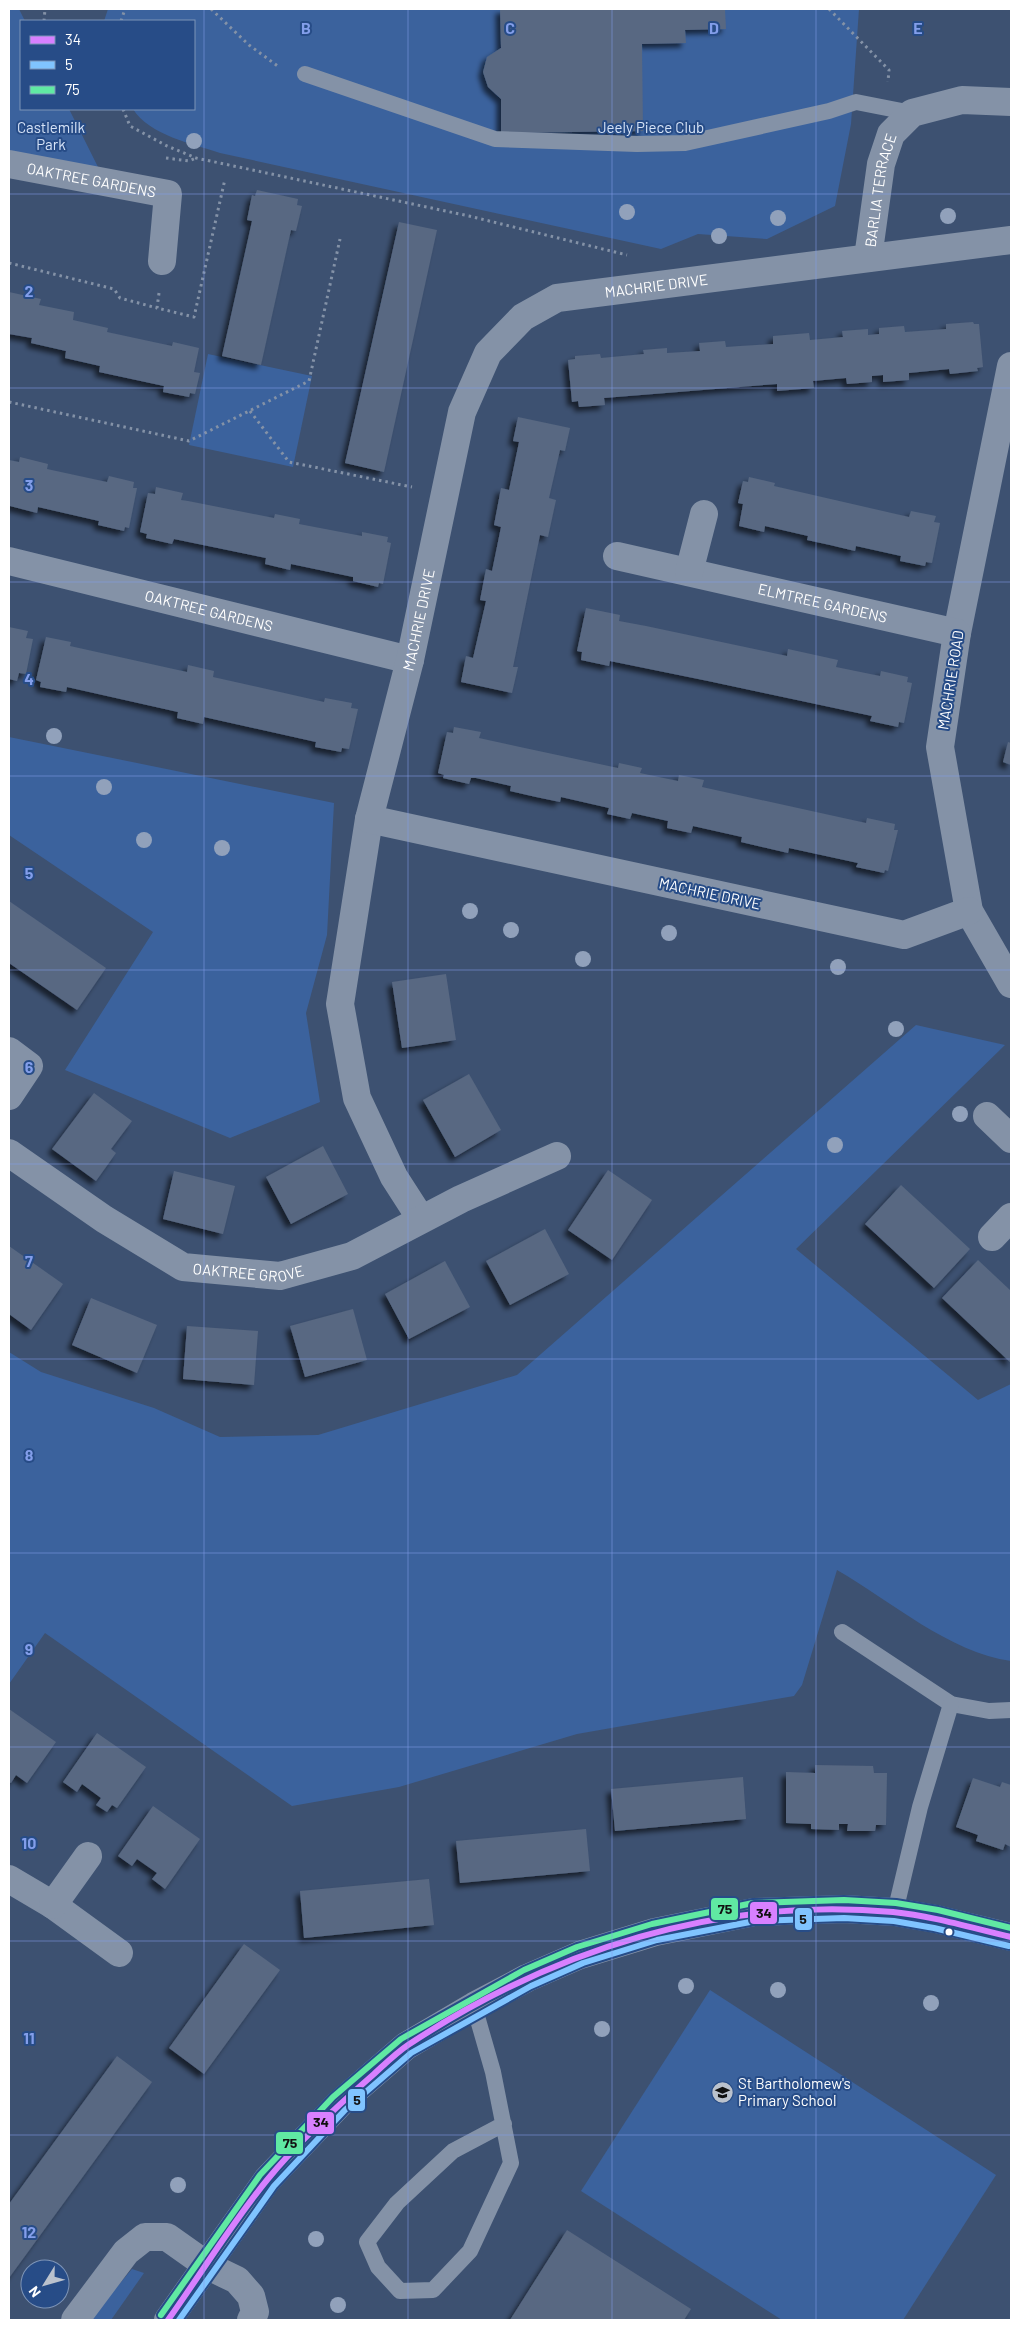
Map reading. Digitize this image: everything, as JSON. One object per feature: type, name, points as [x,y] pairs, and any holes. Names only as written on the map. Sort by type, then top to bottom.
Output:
[{"type":"street","name":"BARLIA TERRACE","points":[[868,258],[881,164],[890,134],[912,113],[962,100],[1011,102]]},
{"type":"street","name":"OAKTREE GARDENS","points":[[9,164],[168,194],[162,261]]},
{"type":"street","name":"MACHRIE DRIVE","points":[[969,911],[904,935],[369,819],[410,660],[462,412],[488,353],[523,317],[558,298],[1011,240]]},
{"type":"street","name":"MACHRIE ROAD","points":[[1011,366],[957,633],[940,747],[969,911],[1011,984]]},
{"type":"street","points":[[689,572],[704,514]]},
{"type":"street","name":"ELMTREE GARDENS","points":[[617,556],[957,633]]},
{"type":"street","name":"OAKTREE GARDENS","points":[[9,561],[410,660]]},
{"type":"street","points":[[369,819],[340,1004],[357,1098],[394,1177],[421,1219]]},
{"type":"street","points":[[9,1052],[29,1066],[9,1096]]},
{"type":"street","points":[[986,1116],[1011,1139]]},
{"type":"street","name":"OAKTREE GROVE","points":[[9,1153],[104,1219],[183,1267],[280,1276],[352,1256],[421,1219],[557,1156]]},
{"type":"street","points":[[992,1237],[1011,1217]]},
{"type":"street","points":[[53,1905],[88,1856]]},
{"type":"street","points":[[9,1879],[53,1905],[118,1953]]},
{"type":"street","points":[[168,2320],[267,2180],[340,2104],[406,2046],[474,2006],[527,1978],[580,1955],[655,1932],[754,1912],[844,1908],[895,1912],[936,1919],[1011,1937]]},
{"type":"street","points":[[75,2320],[126,2252],[146,2237],[167,2237],[208,2266],[237,2280],[251,2296],[255,2312],[252,2320]]},
{"type":"lane","points":[[305,74],[495,139],[637,144],[685,142],[828,111],[856,102],[912,113]]},
{"type":"lane","points":[[842,1632],[951,1704],[989,1711],[1011,1710]]},
{"type":"lane","points":[[895,1912],[920,1807],[951,1704]]},
{"type":"lane","points":[[474,2006],[493,2072],[504,2124],[511,2163],[470,2251],[433,2290],[400,2291],[378,2267],[367,2242],[398,2203],[453,2151],[504,2124]]},
{"type":"path","points":[[212,9],[248,46],[280,68],[305,74]]},
{"type":"path","points":[[828,9],[889,70],[884,107]]},
{"type":"path","points":[[123,110],[130,126],[167,146],[196,158],[468,216],[633,256]]},
{"type":"path","points":[[9,402],[189,441],[309,381],[340,239]]},
{"type":"path","points":[[9,263],[114,289],[120,298],[157,308]]},
{"type":"path","points":[[250,410],[289,462],[445,492]]},
{"type":"green space","name":"Castlemilk Park","points":[[9,9],[19,9],[24,20],[20,20],[20,110],[70,110],[101,173],[9,154]]},
{"type":"green space","name":"Jeely Piece Club","points":[[108,9],[859,9],[851,124],[835,206],[767,239],[698,234],[661,249],[220,153],[172,137],[150,126],[134,110],[195,110],[195,20],[104,20]]},
{"type":"green space","points":[[208,354],[312,376],[293,467],[189,445]]},
{"type":"green space","points":[[9,737],[334,803],[327,935],[306,1013],[320,1102],[230,1138],[65,1070],[153,932],[9,835]]},
{"type":"green space","points":[[916,1025],[1005,1045],[796,1249],[978,1400],[1011,1384],[1011,1661],[988,1656],[943,1637],[837,1570],[802,1685],[794,1696],[577,1734],[399,1787],[292,1806],[45,1633],[9,1684],[9,1352],[41,1372],[154,1408],[220,1437],[318,1435],[517,1375]]},
{"type":"green space","points":[[710,1990],[996,2175],[903,2320],[782,2320],[581,2191]]},
{"type":"green space","points":[[132,2269],[144,2273],[111,2320],[89,2320]]},
{"type":"building","points":[[500,9],[725,9],[726,29],[685,30],[686,43],[642,44],[643,131],[501,133],[501,99],[488,87],[483,72],[487,57],[501,48]]},
{"type":"building","points":[[257,190],[298,199],[297,205],[302,206],[296,231],[291,230],[261,365],[222,356],[252,221],[247,220],[252,195],[255,196]]},
{"type":"building","points":[[399,222],[437,230],[384,472],[345,463]]},
{"type":"building","points":[[9,292],[41,299],[39,305],[74,312],[73,320],[108,328],[107,332],[172,346],[173,342],[199,348],[194,372],[200,373],[195,394],[190,393],[189,397],[163,392],[164,386],[99,372],[100,366],[65,358],[66,351],[31,343],[32,338],[9,334]]},
{"type":"building","points":[[973,322],[974,324],[979,324],[983,367],[977,368],[978,371],[950,374],[949,369],[909,373],[909,380],[883,382],[883,375],[872,376],[872,382],[847,384],[846,378],[813,381],[814,388],[777,391],[777,384],[604,398],[605,405],[579,407],[578,401],[572,402],[568,360],[575,359],[575,356],[600,354],[601,358],[644,354],[643,350],[667,348],[667,353],[700,351],[699,343],[725,341],[726,347],[773,344],[773,336],[809,333],[810,340],[843,337],[842,331],[868,329],[868,335],[879,334],[879,328],[904,326],[905,332],[946,329],[946,324]]},
{"type":"building","points":[[518,417],[570,428],[565,451],[560,450],[549,498],[556,500],[548,537],[540,535],[513,667],[518,667],[512,693],[461,682],[466,656],[473,658],[486,601],[480,600],[486,569],[492,571],[501,527],[494,525],[501,488],[509,490],[519,442],[513,441]]},
{"type":"building","points":[[20,457],[48,464],[47,469],[107,482],[109,476],[134,482],[133,488],[137,488],[129,528],[125,527],[124,531],[98,525],[99,521],[38,507],[37,513],[10,506],[9,460],[19,462]]},
{"type":"building","points":[[749,477],[775,483],[774,486],[909,517],[911,511],[936,516],[934,522],[940,523],[932,563],[926,562],[925,566],[900,561],[901,556],[856,546],[855,551],[807,540],[808,536],[765,526],[764,532],[739,526],[743,504],[738,503],[743,481],[748,482]]},
{"type":"building","points":[[156,487],[183,493],[181,500],[274,518],[275,514],[300,519],[299,524],[362,536],[362,532],[388,537],[387,542],[391,543],[383,584],[379,583],[378,587],[353,581],[353,577],[291,564],[290,570],[265,564],[266,558],[174,539],[172,544],[146,538],[147,534],[140,532],[148,493],[155,494]]},
{"type":"building","points":[[586,608],[620,615],[619,621],[787,656],[788,649],[838,660],[836,667],[880,676],[881,671],[908,677],[907,682],[912,683],[904,723],[899,722],[898,727],[870,721],[872,716],[708,681],[610,661],[609,666],[581,660],[582,652],[577,651]]},
{"type":"building","points":[[9,627],[28,631],[26,638],[33,639],[26,674],[19,673],[17,681],[9,679]]},
{"type":"building","points":[[46,637],[71,642],[70,646],[187,672],[188,665],[214,671],[213,677],[324,702],[325,698],[352,703],[351,708],[358,709],[349,749],[342,748],[341,752],[315,747],[316,742],[204,717],[203,724],[177,718],[178,712],[67,687],[66,692],[40,687],[41,682],[36,680]]},
{"type":"building","points":[[454,727],[481,732],[479,738],[618,768],[619,763],[642,768],[640,773],[678,781],[679,775],[704,780],[702,787],[866,823],[867,818],[895,824],[894,830],[898,830],[888,871],[885,870],[884,873],[856,867],[858,863],[789,848],[788,853],[741,842],[742,837],[693,826],[691,833],[667,828],[668,821],[632,813],[630,819],[607,814],[609,808],[561,797],[560,802],[536,797],[510,791],[511,786],[476,778],[471,778],[469,784],[443,778],[444,775],[438,773],[447,732],[453,733]]},
{"type":"building","points":[[1008,742],[1011,743],[1011,765],[1003,762]]},
{"type":"building","points":[[9,901],[106,968],[77,1010],[9,963]]},
{"type":"building","points":[[446,974],[456,1040],[402,1048],[392,982]]},
{"type":"building","points":[[469,1074],[501,1130],[455,1157],[423,1100]]},
{"type":"building","points":[[94,1093],[132,1121],[111,1149],[116,1153],[96,1181],[52,1149]]},
{"type":"building","points":[[323,1146],[348,1194],[291,1224],[266,1177]]},
{"type":"building","points":[[608,1170],[652,1200],[612,1260],[568,1230]]},
{"type":"building","points":[[174,1171],[235,1186],[223,1234],[163,1219]]},
{"type":"building","points":[[901,1185],[970,1249],[934,1288],[865,1224]]},
{"type":"building","points":[[545,1229],[569,1274],[510,1305],[486,1261]]},
{"type":"building","points":[[9,1246],[63,1284],[31,1330],[9,1314]]},
{"type":"building","points":[[978,1260],[1011,1291],[1011,1363],[942,1298]]},
{"type":"building","points":[[445,1261],[470,1307],[409,1339],[385,1294]]},
{"type":"building","points":[[91,1298],[157,1325],[137,1373],[72,1345]]},
{"type":"building","points":[[353,1309],[367,1360],[305,1377],[290,1326]]},
{"type":"building","points":[[187,1326],[258,1331],[254,1385],[183,1379]]},
{"type":"building","points":[[9,1709],[56,1742],[27,1783],[16,1775],[11,1783],[9,1782]]},
{"type":"building","points":[[97,1733],[146,1767],[117,1808],[112,1805],[107,1812],[96,1805],[101,1798],[82,1784],[77,1792],[63,1782]]},
{"type":"building","points":[[815,1765],[873,1766],[874,1773],[887,1773],[886,1825],[876,1825],[875,1831],[847,1831],[848,1824],[839,1824],[839,1830],[811,1829],[811,1824],[786,1823],[786,1772],[815,1773]]},
{"type":"building","points":[[743,1777],[746,1819],[615,1831],[611,1789]]},
{"type":"building","points":[[973,1778],[1000,1787],[1002,1782],[1011,1785],[1011,1847],[1005,1844],[1003,1850],[976,1841],[978,1835],[956,1827]]},
{"type":"building","points":[[153,1806],[200,1839],[165,1889],[152,1879],[157,1873],[137,1859],[132,1866],[118,1856]]},
{"type":"building","points":[[586,1829],[590,1871],[460,1883],[456,1841]]},
{"type":"building","points":[[429,1879],[434,1925],[304,1938],[300,1891]]},
{"type":"building","points":[[244,1944],[280,1970],[204,2074],[169,2048]]},
{"type":"building","points":[[117,2056],[152,2082],[23,2259],[20,2259],[20,2263],[9,2278],[9,2204]]},
{"type":"building","points":[[567,2230],[691,2309],[684,2320],[510,2320]]},
{"type":"transit line","name":"75","points":[[161,2315],[260,2175],[333,2097],[401,2039],[524,1970],[577,1947],[652,1924],[753,1903],[844,1900],[896,1903],[938,1910],[1011,1928]]},
{"type":"transit line","name":"34","points":[[168,2320],[254,2197],[291,2152],[318,2125],[404,2048],[463,2011],[520,1982],[579,1957],[640,1937],[701,1922],[764,1913],[828,1909],[893,1912],[938,1919],[1011,1937]]},
{"type":"transit line","name":"5","points":[[179,2320],[274,2186],[345,2110],[411,2053],[531,1986],[583,1963],[657,1940],[755,1921],[844,1918],[894,1921],[934,1928],[1009,1946]]},
{"type":"place","name":"St Bartholomew's Primary School","points":[[722,2092]]}]
